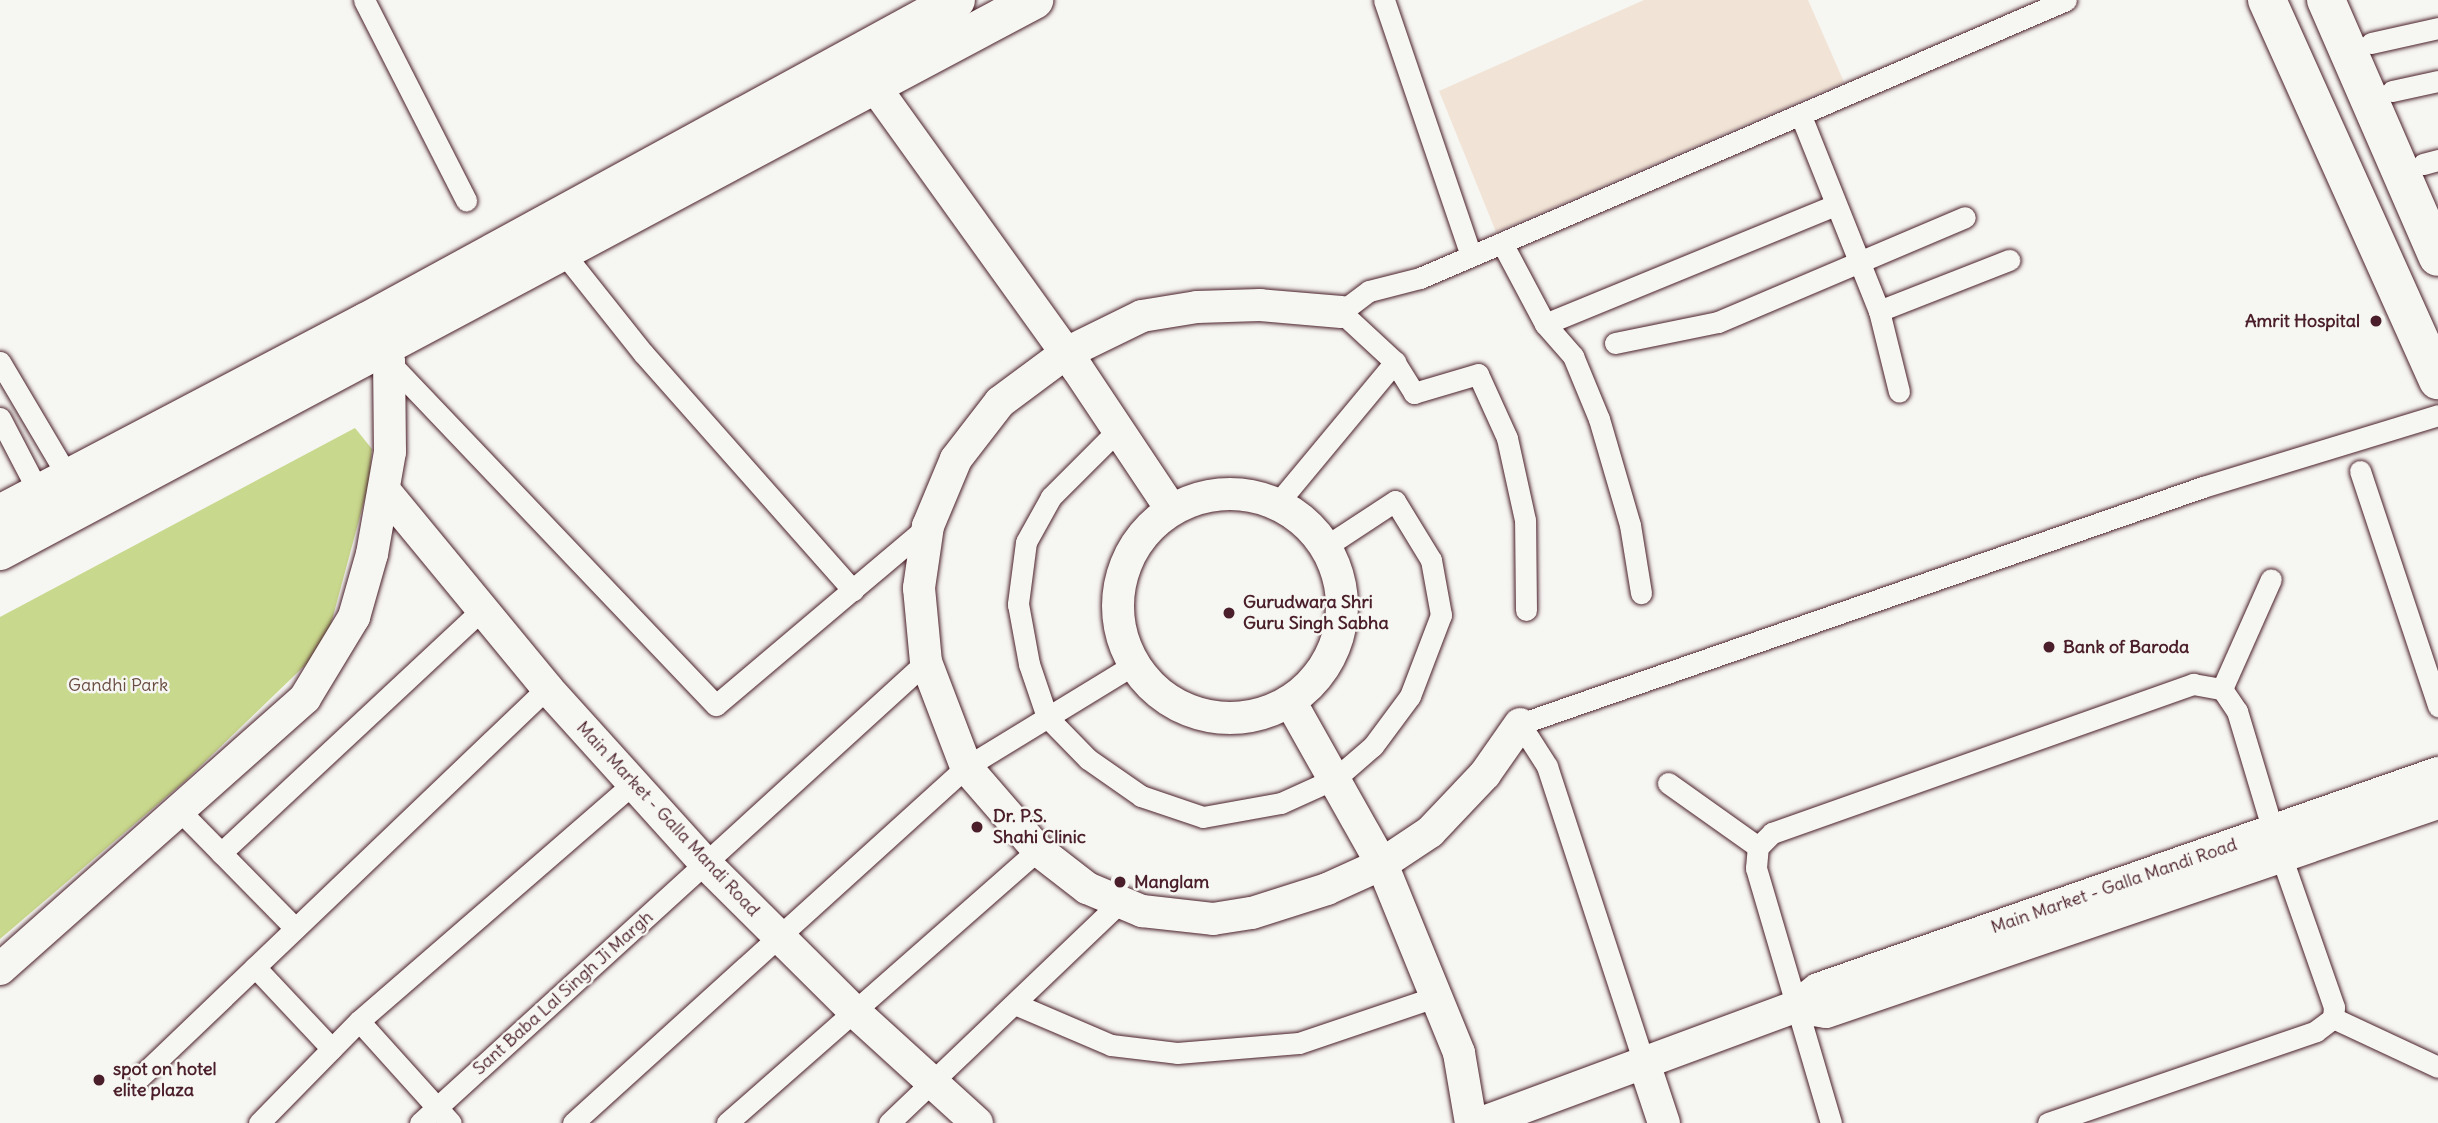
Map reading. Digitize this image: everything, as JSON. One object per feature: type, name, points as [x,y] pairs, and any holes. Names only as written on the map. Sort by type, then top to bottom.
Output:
[{"type":"highway","points":[[0,514],[53,485],[378,344],[561,250],[864,68],[956,0]]},
{"type":"highway","points":[[2267,0],[2422,312]]},
{"type":"highway","points":[[2287,0],[2422,312],[2438,380]]},
{"type":"highway","points":[[2326,0],[2425,174]]},
{"type":"highway","points":[[2353,0],[2425,174],[2438,257]]},
{"type":"highway","points":[[0,551],[378,344],[864,68],[1026,2]]},
{"type":"street","points":[[364,0],[466,200]]},
{"type":"street","points":[[1384,0],[1471,256]]},
{"type":"street","points":[[1341,312],[1369,291],[1420,278],[2066,0]]},
{"type":"street","points":[[2371,43],[2438,28]]},
{"type":"street","points":[[864,68],[1066,353],[1171,509]]},
{"type":"street","points":[[2392,91],[2438,81]]},
{"type":"street","points":[[1801,116],[1879,311],[1899,392]]},
{"type":"street","points":[[1545,324],[1835,205]]},
{"type":"street","points":[[1615,343],[1718,322],[1759,307],[1965,217]]},
{"type":"street","points":[[1502,243],[1545,324],[1573,356],[1599,419],[1630,525],[1641,593]]},
{"type":"street","points":[[561,250],[643,352],[853,590]]},
{"type":"street","points":[[1879,311],[2009,260]]},
{"type":"street","points":[[1526,610],[1525,520],[1507,438],[1478,374],[1414,393],[1395,362],[1341,312],[1260,305],[1197,307],[1142,316],[1066,353],[1000,401],[956,459],[928,526],[919,588],[926,662],[966,767],[1038,850],[1087,888],[1142,911],[1213,919],[1252,913],[1327,889],[1382,864],[1430,832],[1485,774],[1520,724],[2203,487],[2438,415]]},
{"type":"street","points":[[2,973],[178,808],[305,698],[354,617],[372,554],[390,452],[378,344]]},
{"type":"street","points":[[378,344],[716,705],[928,526]]},
{"type":"street","points":[[0,362],[53,485]]},
{"type":"street","points":[[1277,504],[1395,362]]},
{"type":"street","points":[[0,418],[53,485]]},
{"type":"street","points":[[1118,430],[1051,497],[1026,542],[1018,604],[1029,664],[1047,717],[1088,759],[1141,796],[1203,817],[1281,803],[1336,778],[1373,746],[1410,696],[1441,615],[1431,560],[1395,501],[1325,547]]},
{"type":"street","points":[[2360,471],[2438,706]]},
{"type":"street","name":"Main Market - Galla Mandi Road","points":[[384,490],[547,688],[706,864],[855,1012],[977,1123]]},
{"type":"street","points":[[1247,494],[1277,504],[1314,531],[1325,547],[1335,564],[1343,603],[1337,641],[1319,675],[1290,701],[1258,715],[1222,718],[1199,712],[1158,691],[1135,664],[1121,632],[1121,585],[1126,562],[1144,532],[1171,509],[1208,495],[1247,494]]},
{"type":"street","points":[[372,554],[426,542]]},
{"type":"street","points":[[2222,689],[2271,579]]},
{"type":"street","points":[[221,853],[482,610]]},
{"type":"street","name":"Sant Baba Lal Singh Ji Margh","points":[[419,1123],[443,1115],[706,864],[926,662]]},
{"type":"street","points":[[573,1123],[966,767],[1135,664]]},
{"type":"street","points":[[1830,1123],[1756,867],[1758,847],[1772,833],[2193,684],[2222,689],[2237,711],[2277,843],[2333,1007],[2333,1018]]},
{"type":"street","points":[[140,1077],[547,688]]},
{"type":"street","points":[[1290,701],[1336,778],[1382,864],[1459,1053],[1471,1123]]},
{"type":"street","points":[[1520,724],[1547,766],[1664,1123]]},
{"type":"street","name":"Main Market - Galla Mandi Road","points":[[2277,843],[2438,773]]},
{"type":"street","points":[[1668,783],[1758,847]]},
{"type":"street","points":[[259,1123],[359,1021],[633,784]]},
{"type":"street","name":"Main Market - Galla Mandi Road","points":[[1481,1123],[1795,1007],[1818,989],[2277,843],[2438,803]]},
{"type":"street","points":[[178,808],[295,928]]},
{"type":"street","points":[[727,1123],[1038,850]]},
{"type":"street","points":[[889,1123],[933,1084],[1120,902]]},
{"type":"street","points":[[254,967],[332,1048]]},
{"type":"street","points":[[1015,1004],[1111,1045],[1177,1053],[1299,1043],[1438,996]]},
{"type":"street","points":[[2333,1018],[2438,1066]]},
{"type":"street","points":[[2048,1123],[2316,1031],[2333,1018]]},
{"type":"street","points":[[359,1021],[443,1115]]},
{"type":"shaded area","points":[[1644,0],[1808,0],[1844,82],[1496,232],[1439,91]]},
{"type":"green space","name":"Gandhi Park","points":[[355,428],[372,449],[369,483],[325,646],[185,781],[0,939],[0,617]]},
{"type":"place","name":"Amrit Hospital","points":[[2376,321]]},
{"type":"place","name":"Gurudwara Shri Guru Singh Sabha","points":[[1229,613]]},
{"type":"place","name":"Bank of Baroda","points":[[2049,647]]},
{"type":"place","name":"Dr. P.S. Shahi Clinic","points":[[977,827]]},
{"type":"place","name":"Manglam","points":[[1120,882]]},
{"type":"place","name":"spot on hotel elite plaza","points":[[99,1080]]}]
